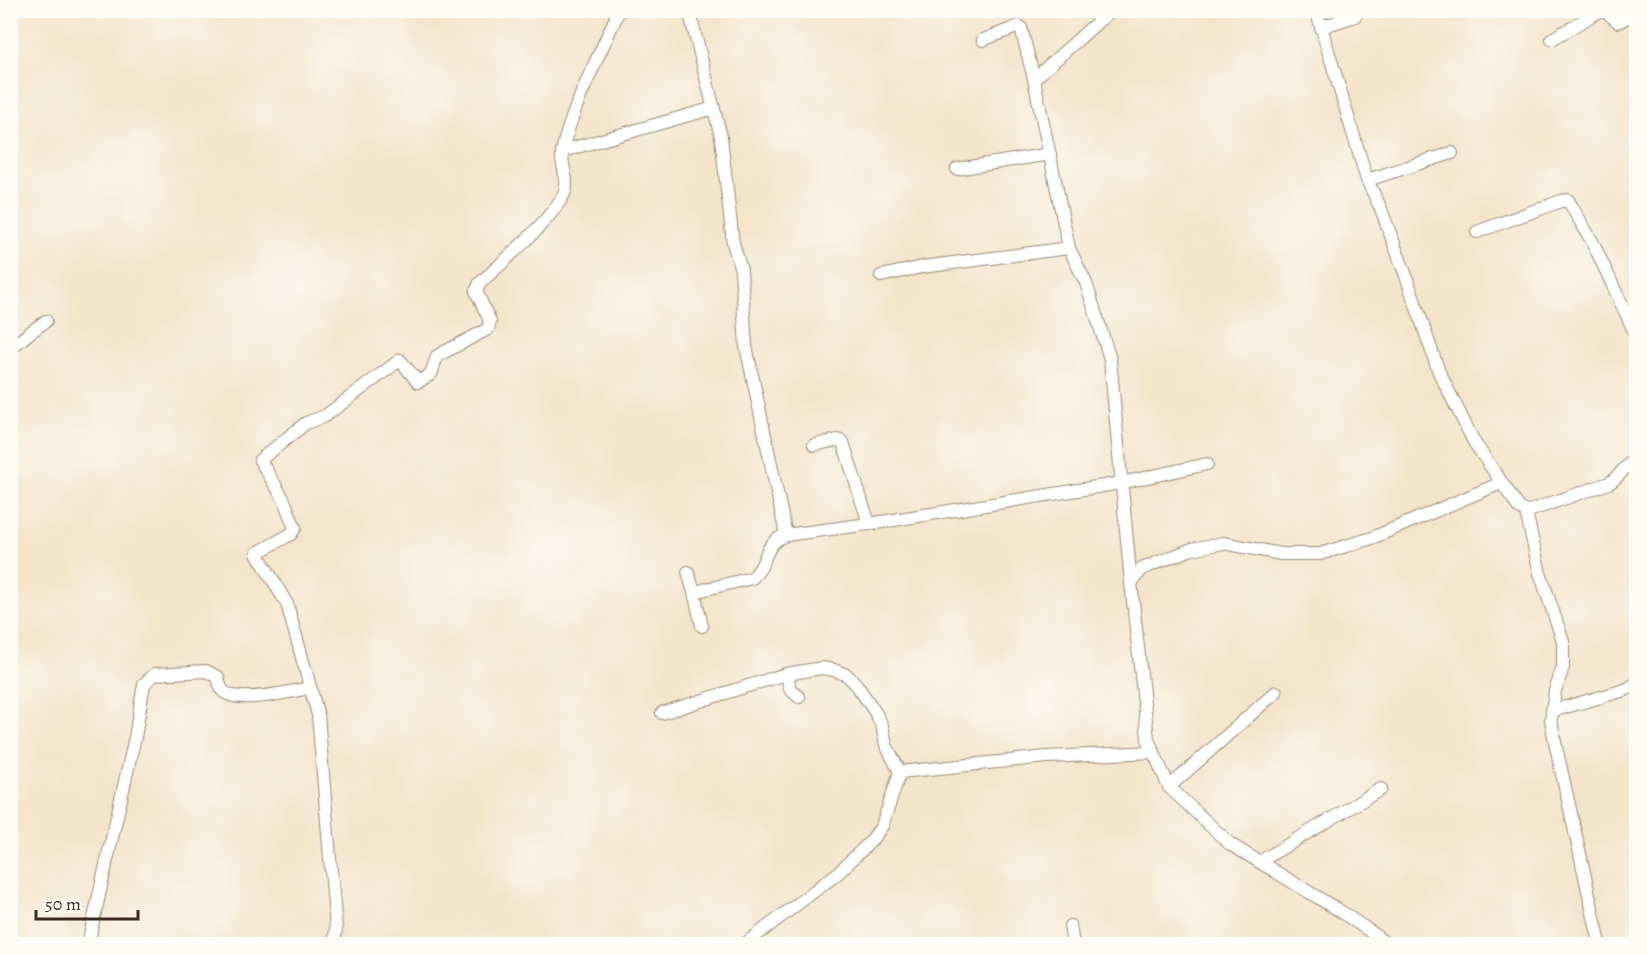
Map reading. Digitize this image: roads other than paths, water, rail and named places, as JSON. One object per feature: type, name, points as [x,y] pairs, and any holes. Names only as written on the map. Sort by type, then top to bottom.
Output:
[{"type":"street","points":[[334,945],[336,929],[318,715],[287,604],[258,553],[291,534],[295,528],[283,498],[260,460],[306,423],[325,416],[400,360],[418,382],[431,374],[437,356],[488,329],[491,325],[490,321],[476,291],[480,283],[541,223],[562,196],[567,183],[561,160],[562,149],[578,105],[619,10]]},
{"type":"street","points":[[689,10],[721,137],[733,243],[741,270],[746,346],[786,535]]},
{"type":"street","points":[[1034,79],[1111,10]]},
{"type":"street","points":[[1316,10],[1351,120],[1367,180],[1381,209],[1439,372],[1474,442],[1519,508],[1526,512],[1540,573],[1563,641],[1563,667],[1555,691],[1551,720],[1600,945]]},
{"type":"street","points":[[1552,39],[1602,10],[1618,22],[1636,13]]},
{"type":"street","points":[[1321,27],[1355,16]]},
{"type":"street","points":[[983,40],[1019,26],[1021,28],[1034,79],[1069,248],[1086,283],[1110,359],[1131,594],[1148,739],[1169,787],[1230,844],[1340,911],[1386,945]]},
{"type":"street","points":[[570,149],[714,108]]},
{"type":"street","points":[[1367,180],[1452,153]]},
{"type":"street","points":[[957,169],[1050,154]]},
{"type":"street","points":[[1477,232],[1568,200],[1593,243],[1636,335]]},
{"type":"street","points":[[881,276],[922,267],[1069,248]]},
{"type":"street","points":[[10,349],[46,321]]},
{"type":"street","points":[[814,445],[837,440],[843,442],[869,524]]},
{"type":"street","points":[[1526,512],[1609,483],[1617,479],[1630,462],[1636,459]]},
{"type":"street","points":[[694,592],[752,578],[757,574],[773,542],[786,535],[869,524],[1121,483],[1207,464]]},
{"type":"street","points":[[1131,583],[1142,569],[1192,549],[1223,543],[1281,554],[1320,554],[1372,538],[1501,483]]},
{"type":"street","points":[[688,572],[702,626]]},
{"type":"street","points":[[662,713],[787,674],[822,668],[847,675],[855,684],[876,712],[886,745],[900,772],[882,826],[872,841],[838,873],[746,945]]},
{"type":"street","points":[[88,945],[135,736],[144,684],[155,674],[206,671],[218,677],[222,690],[231,697],[268,696],[310,688]]},
{"type":"street","points":[[787,674],[790,688],[799,697]]},
{"type":"street","points":[[1552,711],[1625,690],[1636,684]]},
{"type":"street","points":[[1169,787],[1276,692]]},
{"type":"street","points":[[900,772],[1047,757],[1154,752]]},
{"type":"street","points":[[1259,862],[1381,789]]},
{"type":"street","points":[[1070,926],[1073,945]]}]
